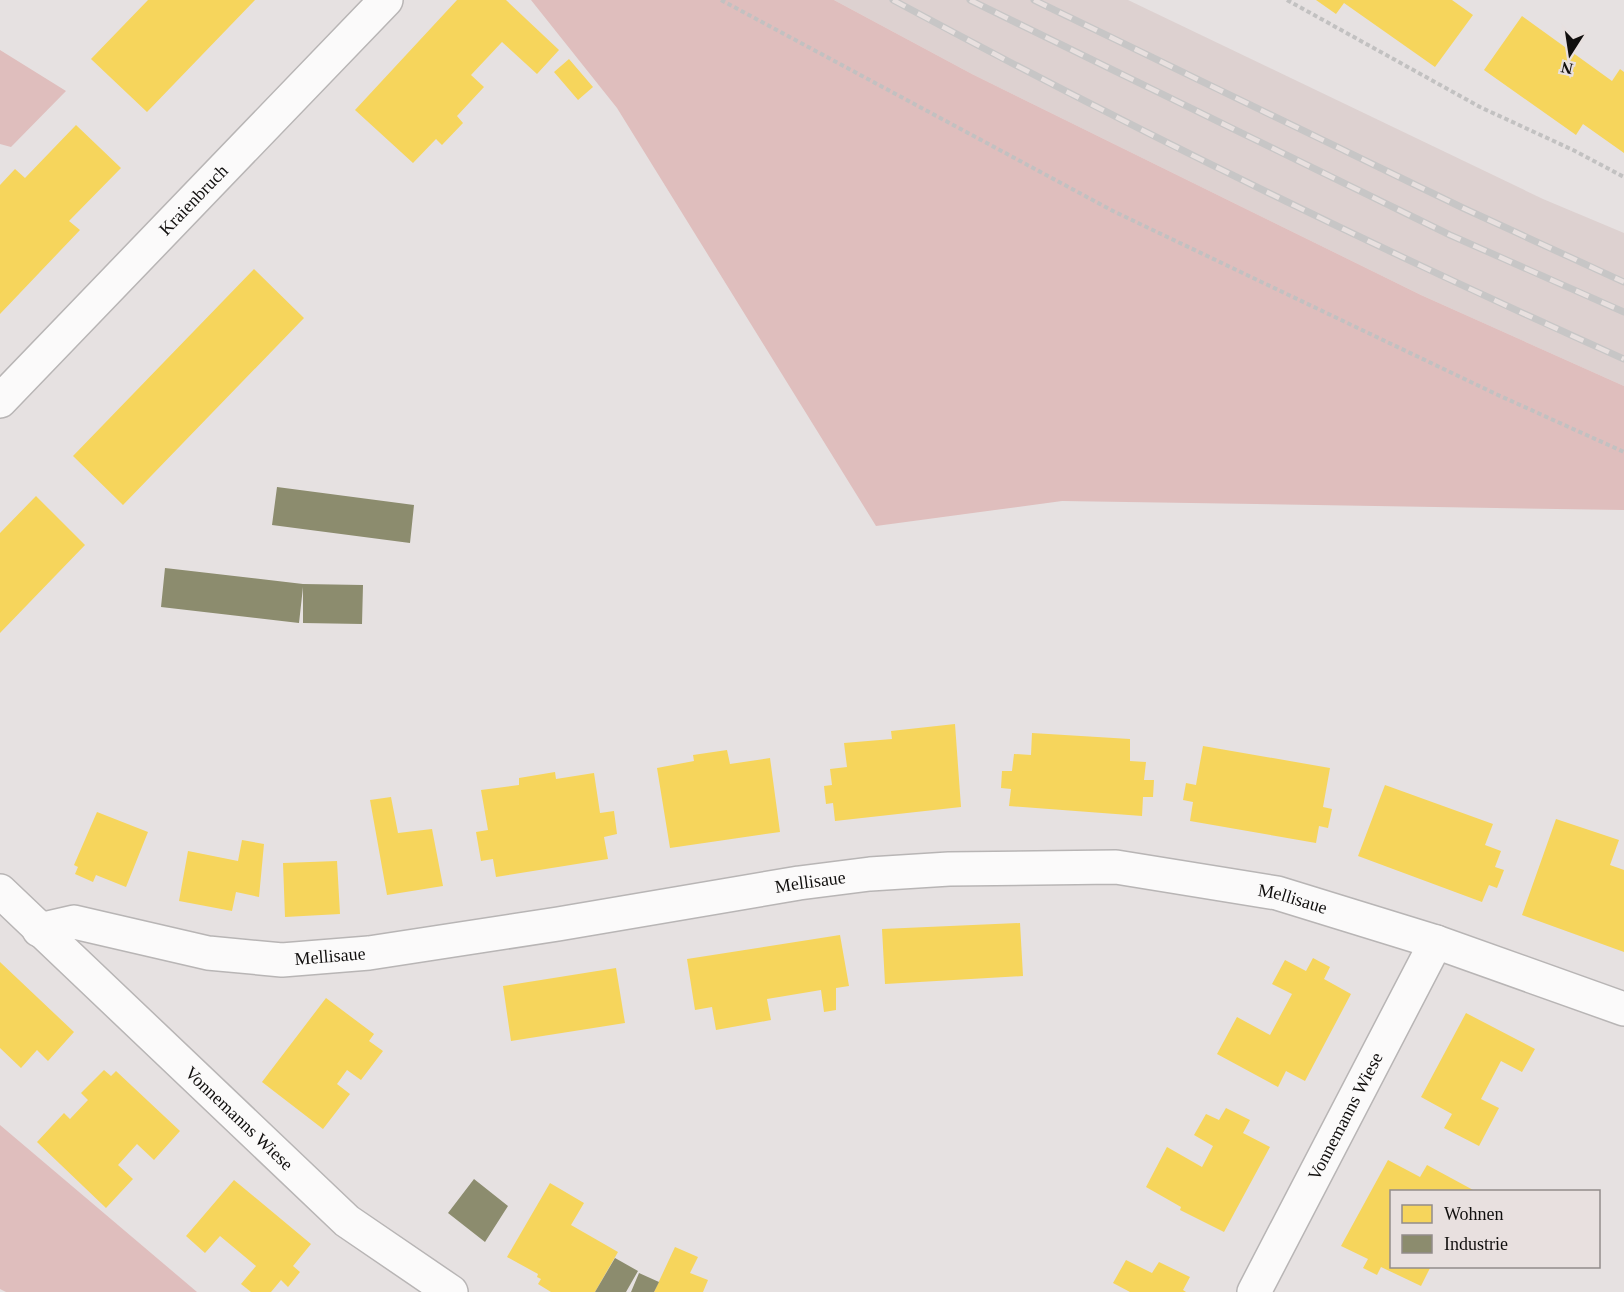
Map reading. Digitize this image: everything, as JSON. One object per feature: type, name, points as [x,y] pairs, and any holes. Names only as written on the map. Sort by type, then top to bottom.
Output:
[{"type":"street","name":"Kraienbruch","points":[[0,401],[386,0]]},
{"type":"street","name":"Mellisaue","points":[[39,930],[74,922],[208,953],[282,960],[369,953],[799,883],[870,874],[949,868],[1116,867],[1277,893],[1437,942],[1624,1009]]},
{"type":"street","points":[[0,891],[39,930]]},
{"type":"street","name":"Vonnemanns Wiese","points":[[39,930],[347,1221],[451,1292]]},
{"type":"street","name":"Vonnemanns Wiese","points":[[1254,1292],[1437,942]]},
{"type":"path","points":[[721,0],[1113,211],[1498,395],[1624,452]]},
{"type":"path","points":[[1287,0],[1480,107],[1573,150],[1624,177]]},
{"type":"shaded area","points":[[531,0],[834,0],[972,74],[1421,295],[1624,386],[1624,510],[1062,501],[876,526],[617,108]]},
{"type":"shaded area","points":[[834,0],[1128,0],[1543,199],[1624,233],[1624,386],[1421,295],[972,74]]},
{"type":"shaded area","points":[[0,50],[66,91],[11,147],[0,144]]},
{"type":"shaded area","points":[[0,1125],[197,1292],[6,1292],[0,1289]]},
{"type":"building: Wohnen","points":[[148,0],[255,0],[147,112],[91,59]]},
{"type":"building: Wohnen","points":[[457,0],[506,0],[559,50],[537,74],[502,42],[471,75],[484,87],[457,116],[463,123],[442,145],[436,139],[413,163],[355,110]]},
{"type":"building: Wohnen","points":[[1316,0],[1452,0],[1473,15],[1435,67],[1344,3],[1336,14]]},
{"type":"building: Wohnen","points":[[1522,16],[1612,81],[1620,69],[1624,72],[1624,153],[1583,124],[1576,135],[1484,70]]},
{"type":"building: Wohnen","points":[[569,59],[593,87],[578,100],[554,72]]},
{"type":"building: Wohnen","points":[[76,125],[121,168],[69,221],[80,230],[0,314],[0,185],[15,169],[25,178]]},
{"type":"building: Wohnen","points":[[254,269],[304,318],[123,505],[73,456]]},
{"type":"building: Wohnen","points":[[36,496],[85,545],[0,633],[0,533]]},
{"type":"building: Wohnen","points":[[955,724],[961,807],[835,821],[833,803],[826,804],[824,786],[832,785],[830,769],[847,767],[844,743],[892,739],[891,731]]},
{"type":"building: Wohnen","points":[[1032,733],[1130,739],[1130,761],[1146,762],[1144,780],[1154,780],[1153,797],[1143,797],[1142,816],[1009,806],[1011,789],[1001,788],[1002,771],[1012,771],[1014,754],[1031,755]]},
{"type":"building: Wohnen","points":[[1203,746],[1330,768],[1323,807],[1332,809],[1328,828],[1319,826],[1316,843],[1190,821],[1193,802],[1183,800],[1186,783],[1196,785]]},
{"type":"building: Wohnen","points":[[727,750],[730,764],[770,758],[780,832],[670,848],[657,768],[694,761],[693,755]]},
{"type":"building: Wohnen","points":[[555,772],[556,779],[594,773],[600,813],[614,811],[617,834],[604,837],[608,859],[496,877],[493,859],[481,861],[476,832],[488,830],[481,790],[519,785],[519,778]]},
{"type":"building: Wohnen","points":[[1385,785],[1493,824],[1485,845],[1501,851],[1495,867],[1504,870],[1497,888],[1489,885],[1482,902],[1358,856]]},
{"type":"building: Wohnen","points":[[391,797],[398,833],[432,829],[443,886],[387,895],[370,800]]},
{"type":"building: Wohnen","points":[[97,812],[148,832],[126,887],[96,875],[93,882],[75,874],[78,867],[74,865]]},
{"type":"building: Wohnen","points":[[1556,819],[1619,840],[1610,865],[1624,870],[1624,952],[1522,915]]},
{"type":"building: Wohnen","points":[[242,840],[264,844],[259,897],[236,892],[232,911],[179,901],[188,851],[238,861]]},
{"type":"building: Wohnen","points":[[337,861],[340,914],[285,917],[283,863]]},
{"type":"building: Wohnen","points":[[1020,923],[1023,976],[885,984],[882,929]]},
{"type":"building: Wohnen","points":[[840,935],[849,986],[836,988],[836,1010],[824,1012],[821,990],[767,999],[771,1020],[716,1030],[712,1007],[695,1010],[687,959]]},
{"type":"building: Wohnen","points":[[1313,958],[1330,967],[1324,979],[1351,994],[1305,1081],[1286,1071],[1278,1087],[1217,1054],[1237,1017],[1270,1035],[1292,994],[1272,984],[1285,960],[1306,971]]},
{"type":"building: Wohnen","points":[[0,962],[74,1032],[48,1061],[37,1050],[21,1068],[0,1048]]},
{"type":"building: Wohnen","points":[[616,968],[625,1023],[511,1041],[503,986]]},
{"type":"building: Wohnen","points":[[326,998],[374,1034],[369,1041],[383,1051],[361,1080],[347,1070],[337,1084],[350,1094],[323,1129],[262,1082]]},
{"type":"building: Wohnen","points":[[1466,1013],[1535,1049],[1522,1072],[1501,1061],[1481,1099],[1499,1108],[1479,1146],[1444,1128],[1452,1114],[1421,1097]]},
{"type":"building: Wohnen","points":[[104,1070],[111,1076],[116,1071],[180,1131],[154,1160],[137,1144],[118,1165],[133,1179],[106,1208],[37,1142],[64,1113],[70,1119],[88,1100],[81,1093]]},
{"type":"building: Wohnen","points":[[1226,1108],[1250,1120],[1243,1133],[1270,1147],[1224,1232],[1180,1210],[1181,1207],[1146,1187],[1167,1147],[1202,1167],[1213,1146],[1194,1135],[1206,1114],[1219,1120]]},
{"type":"building: Wohnen","points":[[1388,1160],[1420,1177],[1427,1165],[1473,1190],[1390,1190],[1390,1268],[1430,1268],[1421,1286],[1381,1267],[1377,1275],[1363,1268],[1368,1259],[1341,1246]]},
{"type":"building: Wohnen","points":[[234,1180],[311,1244],[293,1266],[300,1272],[288,1287],[281,1280],[271,1292],[251,1292],[241,1284],[256,1266],[220,1236],[205,1253],[186,1236]]},
{"type":"building: Wohnen","points":[[550,1183],[584,1203],[571,1225],[618,1252],[595,1292],[551,1292],[538,1284],[541,1279],[537,1277],[538,1274],[507,1257]]},
{"type":"building: Wohnen","points":[[675,1247],[698,1257],[690,1273],[708,1280],[703,1292],[654,1292]]},
{"type":"building: Wohnen","points":[[1126,1260],[1152,1273],[1159,1262],[1190,1277],[1183,1290],[1186,1292],[1130,1292],[1113,1283]]},
{"type":"building: Industrie","points":[[277,487],[414,505],[410,543],[272,525]]},
{"type":"building: Industrie","points":[[165,568],[303,584],[363,585],[362,624],[303,623],[303,587],[299,623],[161,607]]},
{"type":"building: Industrie","points":[[474,1179],[508,1206],[485,1242],[448,1213]]},
{"type":"building: Industrie","points":[[615,1258],[638,1271],[626,1292],[595,1292]]},
{"type":"building: Industrie","points":[[639,1273],[659,1282],[654,1292],[631,1292]]},
{"type":"railway","points":[[893,0],[1073,95],[1255,186],[1624,359]]},
{"type":"railway","points":[[970,0],[1450,235],[1624,312]]},
{"type":"railway","points":[[1034,0],[1463,208],[1624,282]]}]
